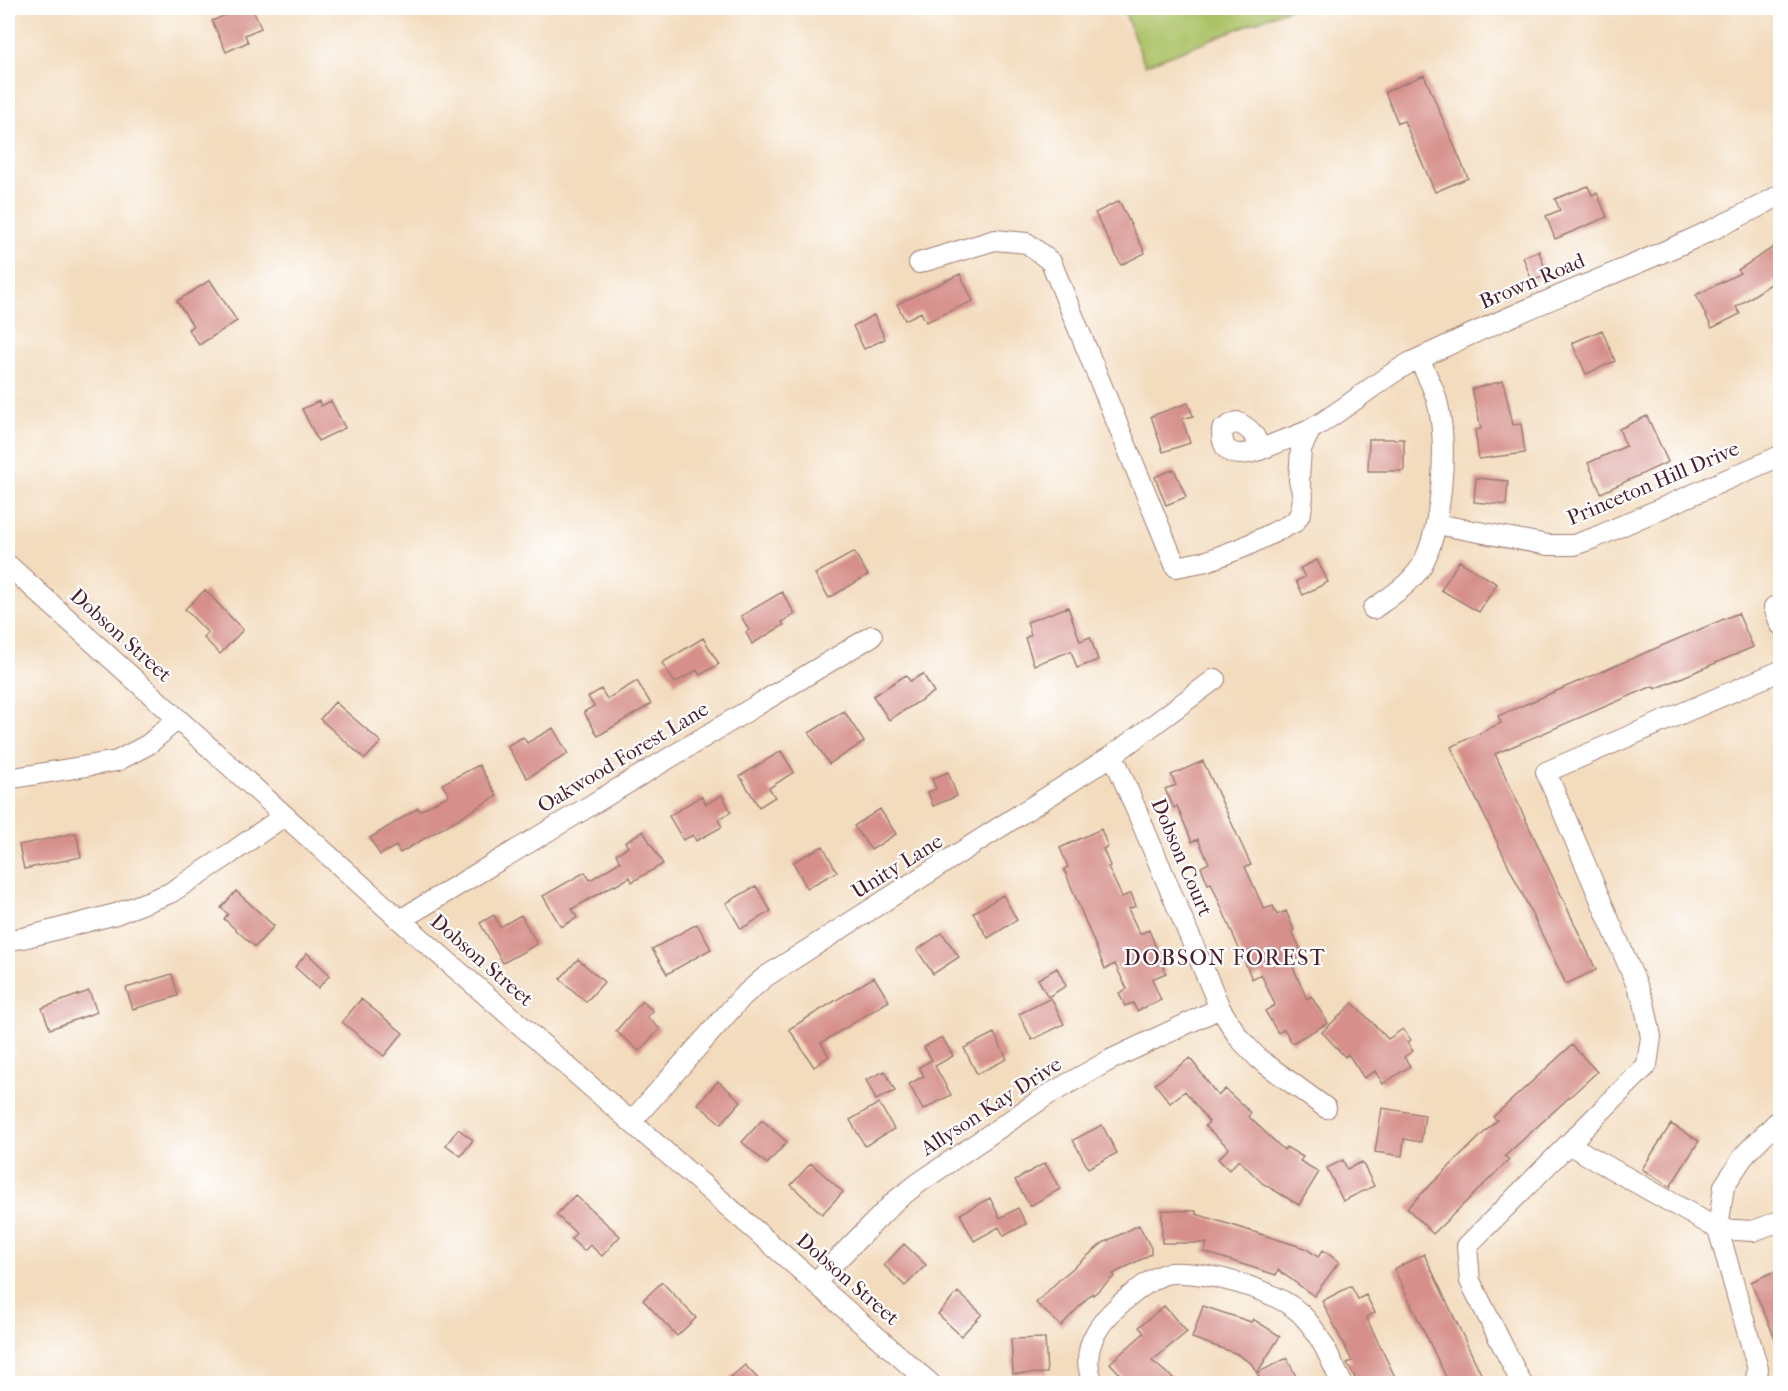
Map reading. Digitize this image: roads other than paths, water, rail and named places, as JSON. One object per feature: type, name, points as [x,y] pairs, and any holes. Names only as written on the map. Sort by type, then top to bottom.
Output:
[{"type":"street","name":"Brown Road","points":[[1260,450],[1311,429],[1419,359],[1550,299],[1667,251],[1747,214],[1780,195]]},
{"type":"street","points":[[919,263],[995,240],[1028,243],[1051,262],[1176,567],[1207,561],[1295,522],[1301,512],[1303,496],[1299,480],[1300,449],[1311,429]]},
{"type":"street","points":[[1373,609],[1402,589],[1420,567],[1436,524],[1444,457],[1441,421],[1438,403],[1419,359]]},
{"type":"street","name":"Princeton Hill Drive","points":[[1436,524],[1548,545],[1574,545],[1780,456]]},
{"type":"street","name":"Dobson Street","points":[[8,565],[400,920],[931,1383]]},
{"type":"street","name":"Oakwood Forest Lane","points":[[400,920],[872,636]]},
{"type":"street","points":[[1522,1383],[1470,1281],[1467,1246],[1647,1065],[1652,1037],[1644,1002],[1546,772],[1780,671]]},
{"type":"street","name":"Unity Lane","points":[[631,1122],[742,997],[765,977],[1113,755],[1215,679]]},
{"type":"street","points":[[8,779],[117,761],[149,744],[177,718]]},
{"type":"street","name":"Dobson Court","points":[[1113,755],[1220,1008],[1239,1038],[1259,1059],[1326,1108]]},
{"type":"street","points":[[8,940],[116,914],[170,893],[284,816]]},
{"type":"street","name":"Allyson Kay Drive","points":[[817,1283],[895,1201],[929,1175],[1046,1096],[1110,1060],[1220,1008]]},
{"type":"street","points":[[1755,1383],[1758,1369],[1718,1229],[1724,1186],[1746,1152],[1780,1119]]},
{"type":"street","points":[[1568,1144],[1718,1229],[1753,1231],[1780,1221]]},
{"type":"street","points":[[1094,1383],[1087,1359],[1094,1336],[1102,1323],[1118,1305],[1142,1286],[1163,1274],[1171,1273],[1232,1282],[1262,1291],[1290,1305],[1312,1328],[1342,1383]]},
{"type":"district","name":"DOBSON FOREST","points":[[1225,957]]}]
